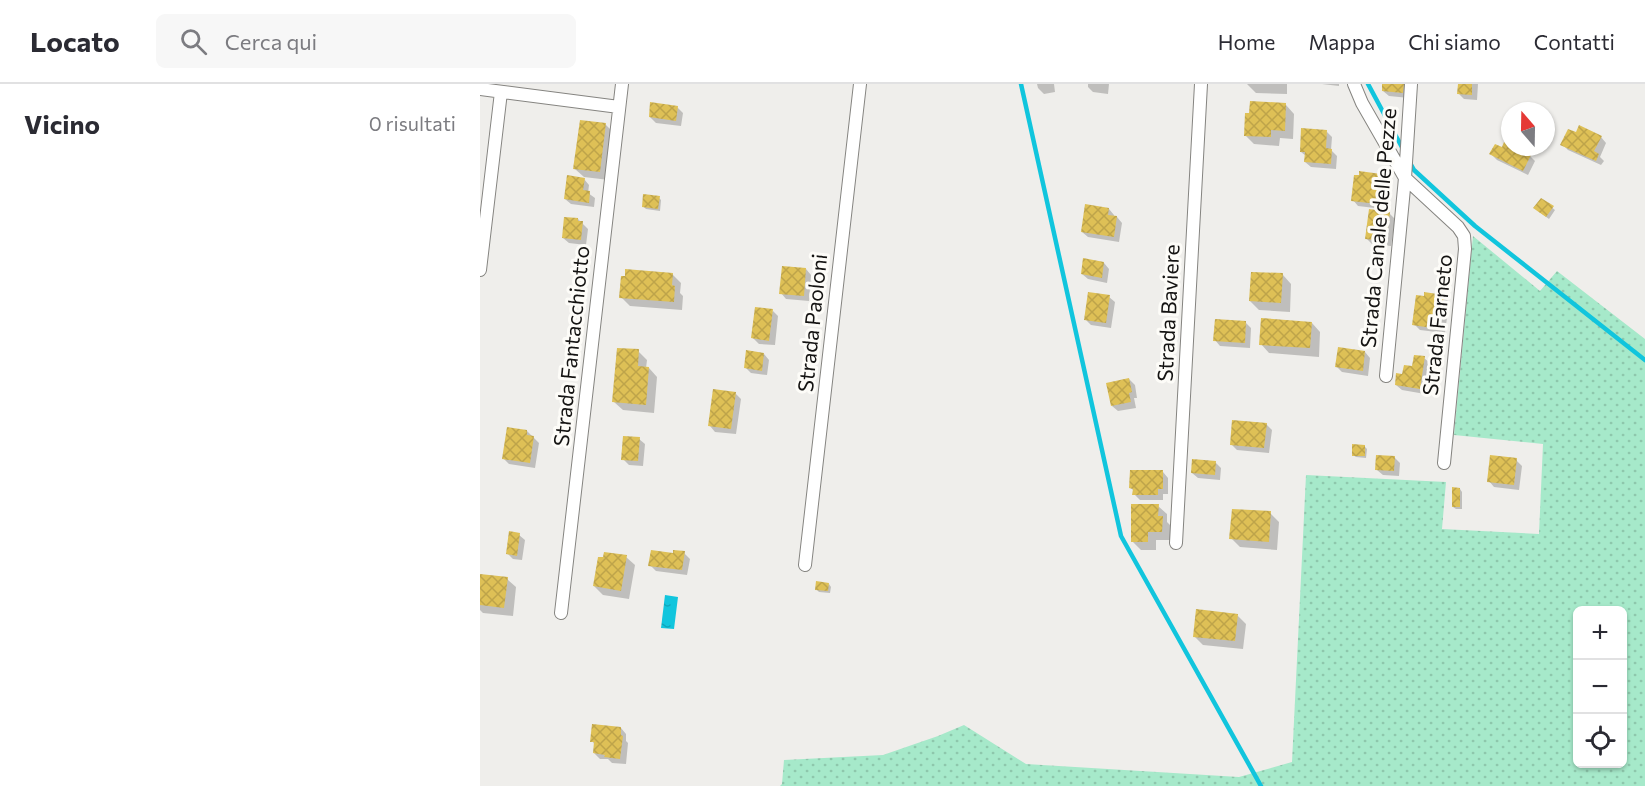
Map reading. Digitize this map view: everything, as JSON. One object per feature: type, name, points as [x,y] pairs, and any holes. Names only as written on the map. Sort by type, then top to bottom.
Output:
[{"type":"street","name":"Strada Fantacchiotto","points":[[561,613],[622,84]]},
{"type":"street","name":"Strada Paoloni","points":[[806,565],[860,84]]},
{"type":"street","name":"Strada Baviere","points":[[1176,543],[1201,84]]},
{"type":"street","name":"Strada Farneto","points":[[1354,84],[1362,103],[1405,178],[1456,224],[1464,236],[1444,463]]},
{"type":"street","name":"Strada Canale delle Pezze","points":[[1386,376],[1405,178],[1411,84]]},
{"type":"street","points":[[480,89],[619,107]]},
{"type":"street","points":[[480,270],[501,92]]},
{"type":"green space","points":[[1473,236],[1540,291],[1557,271],[1645,339],[1645,786],[780,786],[784,760],[883,755],[964,725],[1026,764],[1239,777],[1292,762],[1306,475],[1446,482],[1442,529],[1539,534],[1543,444],[1454,435]]},
{"type":"water","points":[[665,595],[678,597],[674,629],[661,628]]},
{"type":"building","points":[[1382,84],[1404,84],[1403,93],[1382,91]]},
{"type":"building","points":[[1458,84],[1472,84],[1472,95],[1457,94]]},
{"type":"building","points":[[1250,101],[1286,103],[1285,131],[1271,130],[1271,137],[1244,136],[1245,113],[1249,113]]},
{"type":"building","points":[[650,102],[678,106],[676,121],[649,117]]},
{"type":"building","points":[[580,120],[606,123],[600,172],[573,169]]},
{"type":"building","points":[[1579,125],[1602,136],[1594,151],[1599,154],[1596,161],[1560,145],[1568,129],[1576,132]]},
{"type":"building","points":[[1301,128],[1327,130],[1326,148],[1332,149],[1331,164],[1304,162],[1305,152],[1300,152]]},
{"type":"building","points":[[1495,144],[1501,147],[1501,156],[1530,156],[1523,171],[1489,154]]},
{"type":"building","points":[[1359,171],[1381,174],[1378,204],[1351,201],[1354,175],[1359,175]]},
{"type":"building","points":[[567,175],[585,178],[583,190],[590,191],[589,203],[564,199]]},
{"type":"building","points":[[643,194],[660,196],[658,209],[642,207]]},
{"type":"building","points":[[1541,198],[1554,206],[1546,217],[1533,208]]},
{"type":"building","points":[[1085,204],[1109,208],[1108,215],[1117,216],[1114,237],[1081,232]]},
{"type":"building","points":[[1369,209],[1390,212],[1386,241],[1365,239]]},
{"type":"building","points":[[564,217],[578,218],[578,221],[583,221],[581,240],[562,238]]},
{"type":"building","points":[[1083,258],[1104,262],[1102,278],[1081,274]]},
{"type":"building","points":[[782,266],[806,268],[804,296],[779,294]]},
{"type":"building","points":[[625,269],[673,273],[674,302],[619,298],[621,276],[625,276]]},
{"type":"building","points":[[1251,272],[1283,273],[1281,303],[1249,301]]},
{"type":"building","points":[[1088,292],[1110,295],[1106,323],[1084,320]]},
{"type":"building","points":[[1424,292],[1444,295],[1439,329],[1412,325],[1416,295],[1424,296]]},
{"type":"building","points":[[755,307],[773,309],[769,341],[751,338]]},
{"type":"building","points":[[1261,318],[1312,322],[1310,348],[1259,345]]},
{"type":"building","points":[[1215,319],[1246,321],[1245,343],[1213,341]]},
{"type":"building","points":[[1338,347],[1365,351],[1363,371],[1335,367]]},
{"type":"building","points":[[617,348],[639,349],[638,366],[649,367],[646,405],[612,402]]},
{"type":"building","points":[[746,350],[764,353],[762,371],[744,368]]},
{"type":"building","points":[[1414,355],[1425,356],[1420,389],[1395,385],[1396,373],[1402,374],[1404,365],[1412,366]]},
{"type":"building","points":[[1129,378],[1132,392],[1129,393],[1131,402],[1111,406],[1106,383]]},
{"type":"building","points":[[713,389],[736,392],[731,429],[708,426]]},
{"type":"building","points":[[1232,420],[1267,423],[1264,448],[1230,445]]},
{"type":"building","points":[[507,427],[527,430],[527,435],[534,436],[530,463],[502,459]]},
{"type":"building","points":[[623,436],[640,437],[638,461],[621,460]]},
{"type":"building","points":[[1352,444],[1365,445],[1365,456],[1352,456]]},
{"type":"building","points":[[1376,455],[1395,456],[1394,471],[1375,470]]},
{"type":"building","points":[[1490,455],[1517,458],[1514,485],[1487,482]]},
{"type":"building","points":[[1192,459],[1216,461],[1215,475],[1191,473]]},
{"type":"building","points":[[1130,470],[1163,470],[1163,489],[1158,489],[1158,495],[1132,495],[1133,489],[1129,488]]},
{"type":"building","points":[[1452,487],[1460,488],[1460,507],[1452,507]]},
{"type":"building","points":[[1131,504],[1159,504],[1158,516],[1163,516],[1162,532],[1148,532],[1148,542],[1131,542]]},
{"type":"building","points":[[1232,509],[1271,511],[1269,542],[1229,539]]},
{"type":"building","points":[[509,531],[520,533],[517,556],[506,554]]},
{"type":"building","points":[[651,550],[673,553],[673,550],[685,551],[682,570],[648,566]]},
{"type":"building","points":[[604,552],[627,555],[621,591],[593,586],[598,557],[603,557]]},
{"type":"building","points":[[480,574],[508,577],[504,608],[480,605]]},
{"type":"building","points":[[816,581],[829,583],[828,591],[815,590]]},
{"type":"building","points":[[1196,609],[1238,614],[1235,641],[1193,637]]},
{"type":"building","points":[[592,724],[621,727],[623,736],[620,759],[593,753],[594,742],[590,742]]},
{"type":"waterway","points":[[1021,84],[1121,536],[1261,786]]},
{"type":"waterway","points":[[1368,84],[1404,151]]},
{"type":"waterway","points":[[1409,161],[1414,170],[1475,226],[1645,360]]}]
